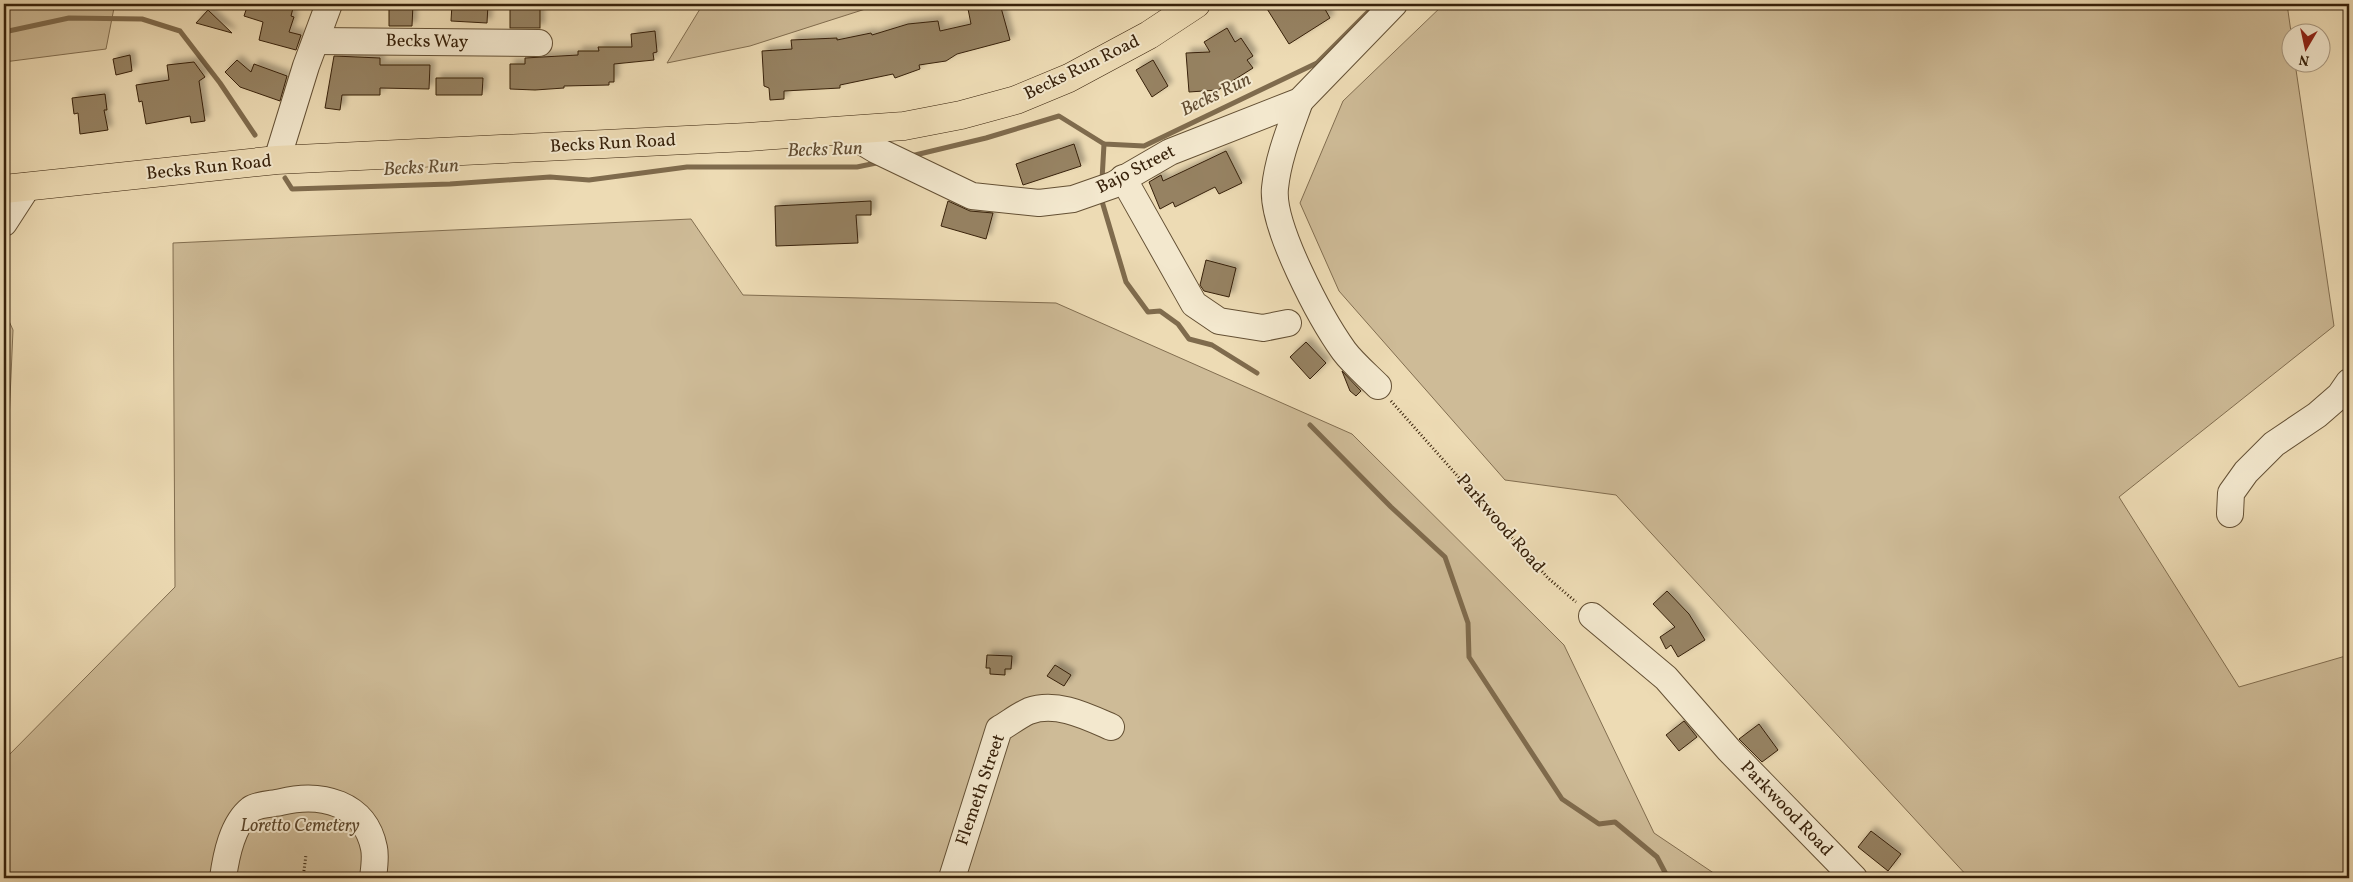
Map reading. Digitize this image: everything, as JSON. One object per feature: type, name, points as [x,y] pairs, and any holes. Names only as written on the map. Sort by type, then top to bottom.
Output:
[{"type":"main road","name":"Becks Run Road","points":[[16,188],[277,160],[846,132],[904,126],[961,115],[1016,100],[1068,78],[1149,35],[1196,4]]},
{"type":"street","points":[[277,160],[329,4]]},
{"type":"street","name":"Bajo Street","points":[[846,132],[876,150],[972,196],[1039,204],[1073,199],[1109,186],[1170,152],[1300,101],[1394,4]]},
{"type":"street","name":"Becks Way","points":[[316,40],[539,43]]},
{"type":"street","points":[[1300,101],[1283,151],[1274,190],[1279,222],[1300,273],[1344,351],[1378,386]]},
{"type":"street","points":[[1109,186],[1194,304],[1220,321],[1263,328],[1288,323]]},
{"type":"street","points":[[4,223],[16,188]]},
{"type":"street","points":[[2230,514],[2231,494],[2246,472],[2274,444],[2317,415],[2340,395],[2349,382]]},
{"type":"street","name":"Parkwood Road","points":[[1592,616],[1666,678],[1729,750],[1854,878]]},
{"type":"street","name":"Flemeth Street","points":[[952,878],[998,729],[1029,711],[1051,708],[1079,713],[1110,727]]},
{"type":"street","points":[[223,878],[236,829],[252,809],[292,799],[328,800],[346,806],[365,824],[374,848],[374,878]]},
{"type":"path","name":"Parkwood Road","points":[[1378,386],[1548,578],[1592,616]]},
{"type":"path","points":[[303,878],[306,854]]},
{"type":"green space","points":[[4,4],[178,4],[177,8],[114,8],[106,49],[4,62]]},
{"type":"green space","points":[[703,4],[881,4],[750,46],[667,63]]},
{"type":"green space","points":[[1444,4],[2287,4],[2290,22],[2280,22],[2280,72],[2296,72],[2334,326],[2119,497],[2239,687],[2349,655],[2349,878],[1969,878],[1616,495],[1505,480],[1339,291],[1300,203],[1343,101]]},
{"type":"green space","name":"Loretto Cemetery","points":[[691,219],[743,295],[1056,303],[1352,434],[1564,645],[1654,833],[1721,878],[4,878],[4,760],[175,587],[173,243]]},
{"type":"green space","points":[[4,310],[13,330],[4,535]]},
{"type":"building","points":[[248,4],[294,4],[291,16],[294,17],[289,32],[301,35],[296,50],[259,40],[263,22],[244,16]]},
{"type":"building","points":[[389,4],[413,4],[412,26],[389,26]]},
{"type":"building","points":[[452,4],[488,4],[487,23],[451,21]]},
{"type":"building","points":[[510,4],[540,4],[540,28],[510,28]]},
{"type":"building","points":[[967,4],[1000,4],[1010,40],[957,54],[946,61],[919,65],[920,69],[895,78],[893,74],[840,85],[840,88],[784,91],[784,99],[770,100],[769,88],[764,86],[762,51],[792,49],[791,40],[837,38],[837,40],[871,33],[872,35],[908,24],[938,21],[940,31],[971,24]]},
{"type":"building","points":[[1264,4],[1322,4],[1330,18],[1289,44]]},
{"type":"building","points":[[208,10],[232,33],[196,23]]},
{"type":"building","points":[[1227,28],[1235,42],[1241,38],[1253,56],[1247,60],[1253,68],[1218,90],[1189,92],[1186,53],[1210,52],[1204,42]]},
{"type":"building","points":[[655,31],[657,52],[653,53],[654,60],[614,64],[614,82],[609,82],[609,85],[564,86],[564,88],[535,90],[510,89],[510,64],[525,64],[525,58],[578,55],[578,51],[599,51],[598,47],[632,47],[631,34]]},
{"type":"building","points":[[130,55],[132,71],[116,75],[113,59]]},
{"type":"building","points":[[334,56],[380,58],[380,65],[430,65],[429,89],[380,88],[380,95],[342,95],[340,110],[325,108]]},
{"type":"building","points":[[237,60],[251,72],[254,64],[287,76],[280,101],[240,87],[225,72]]},
{"type":"building","points":[[1153,60],[1168,86],[1152,97],[1136,70]]},
{"type":"building","points":[[194,62],[205,77],[199,81],[205,121],[191,123],[190,116],[146,124],[142,101],[139,102],[136,85],[169,80],[167,65]]},
{"type":"building","points":[[436,78],[483,78],[482,95],[436,95]]},
{"type":"building","points":[[105,94],[107,110],[104,110],[108,130],[80,134],[78,113],[74,114],[72,98]]},
{"type":"building","points":[[1074,144],[1081,166],[1023,185],[1016,164]]},
{"type":"building","points":[[1226,151],[1242,183],[1219,194],[1215,187],[1175,207],[1173,202],[1160,209],[1149,182],[1161,175],[1163,181]]},
{"type":"building","points":[[871,201],[871,215],[856,215],[858,243],[776,246],[775,206]]},
{"type":"building","points":[[948,201],[970,211],[993,213],[986,239],[941,226]]},
{"type":"building","points":[[1206,260],[1236,268],[1229,297],[1204,291],[1200,285]]},
{"type":"building","points":[[1306,342],[1326,363],[1310,379],[1290,357]]},
{"type":"building","points":[[1342,371],[1361,391],[1356,396],[1350,391]]},
{"type":"building","points":[[1667,591],[1689,614],[1705,640],[1678,657],[1671,645],[1666,649],[1660,637],[1675,627],[1653,604]]},
{"type":"building","points":[[987,655],[1012,656],[1011,669],[1005,669],[1005,675],[990,674],[990,668],[986,668]]},
{"type":"building","points":[[1055,665],[1071,675],[1064,686],[1047,676]]},
{"type":"building","points":[[1684,721],[1697,737],[1679,751],[1666,735]]},
{"type":"building","points":[[1759,724],[1778,750],[1762,762],[1739,739]]},
{"type":"building","points":[[1871,831],[1901,854],[1888,871],[1858,847]]},
{"type":"waterway","name":"Becks Run","points":[[911,156],[986,138],[1059,116],[1104,144],[1144,146],[1317,63],[1376,4]]},
{"type":"waterway","name":"Becks Run","points":[[4,32],[69,18],[142,19],[180,31],[220,83],[255,135]]},
{"type":"waterway","points":[[1102,180],[1104,144]]},
{"type":"waterway","name":"Becks Run","points":[[285,178],[292,189],[450,184],[550,177],[589,180],[687,167],[857,167],[881,162]]},
{"type":"waterway","points":[[1101,198],[1126,282],[1148,312],[1160,311],[1178,324],[1189,339],[1212,345],[1257,373]]},
{"type":"waterway","points":[[1310,425],[1391,507],[1445,557],[1468,623],[1469,657],[1562,799],[1599,824],[1615,822],[1657,857],[1668,878]]}]
